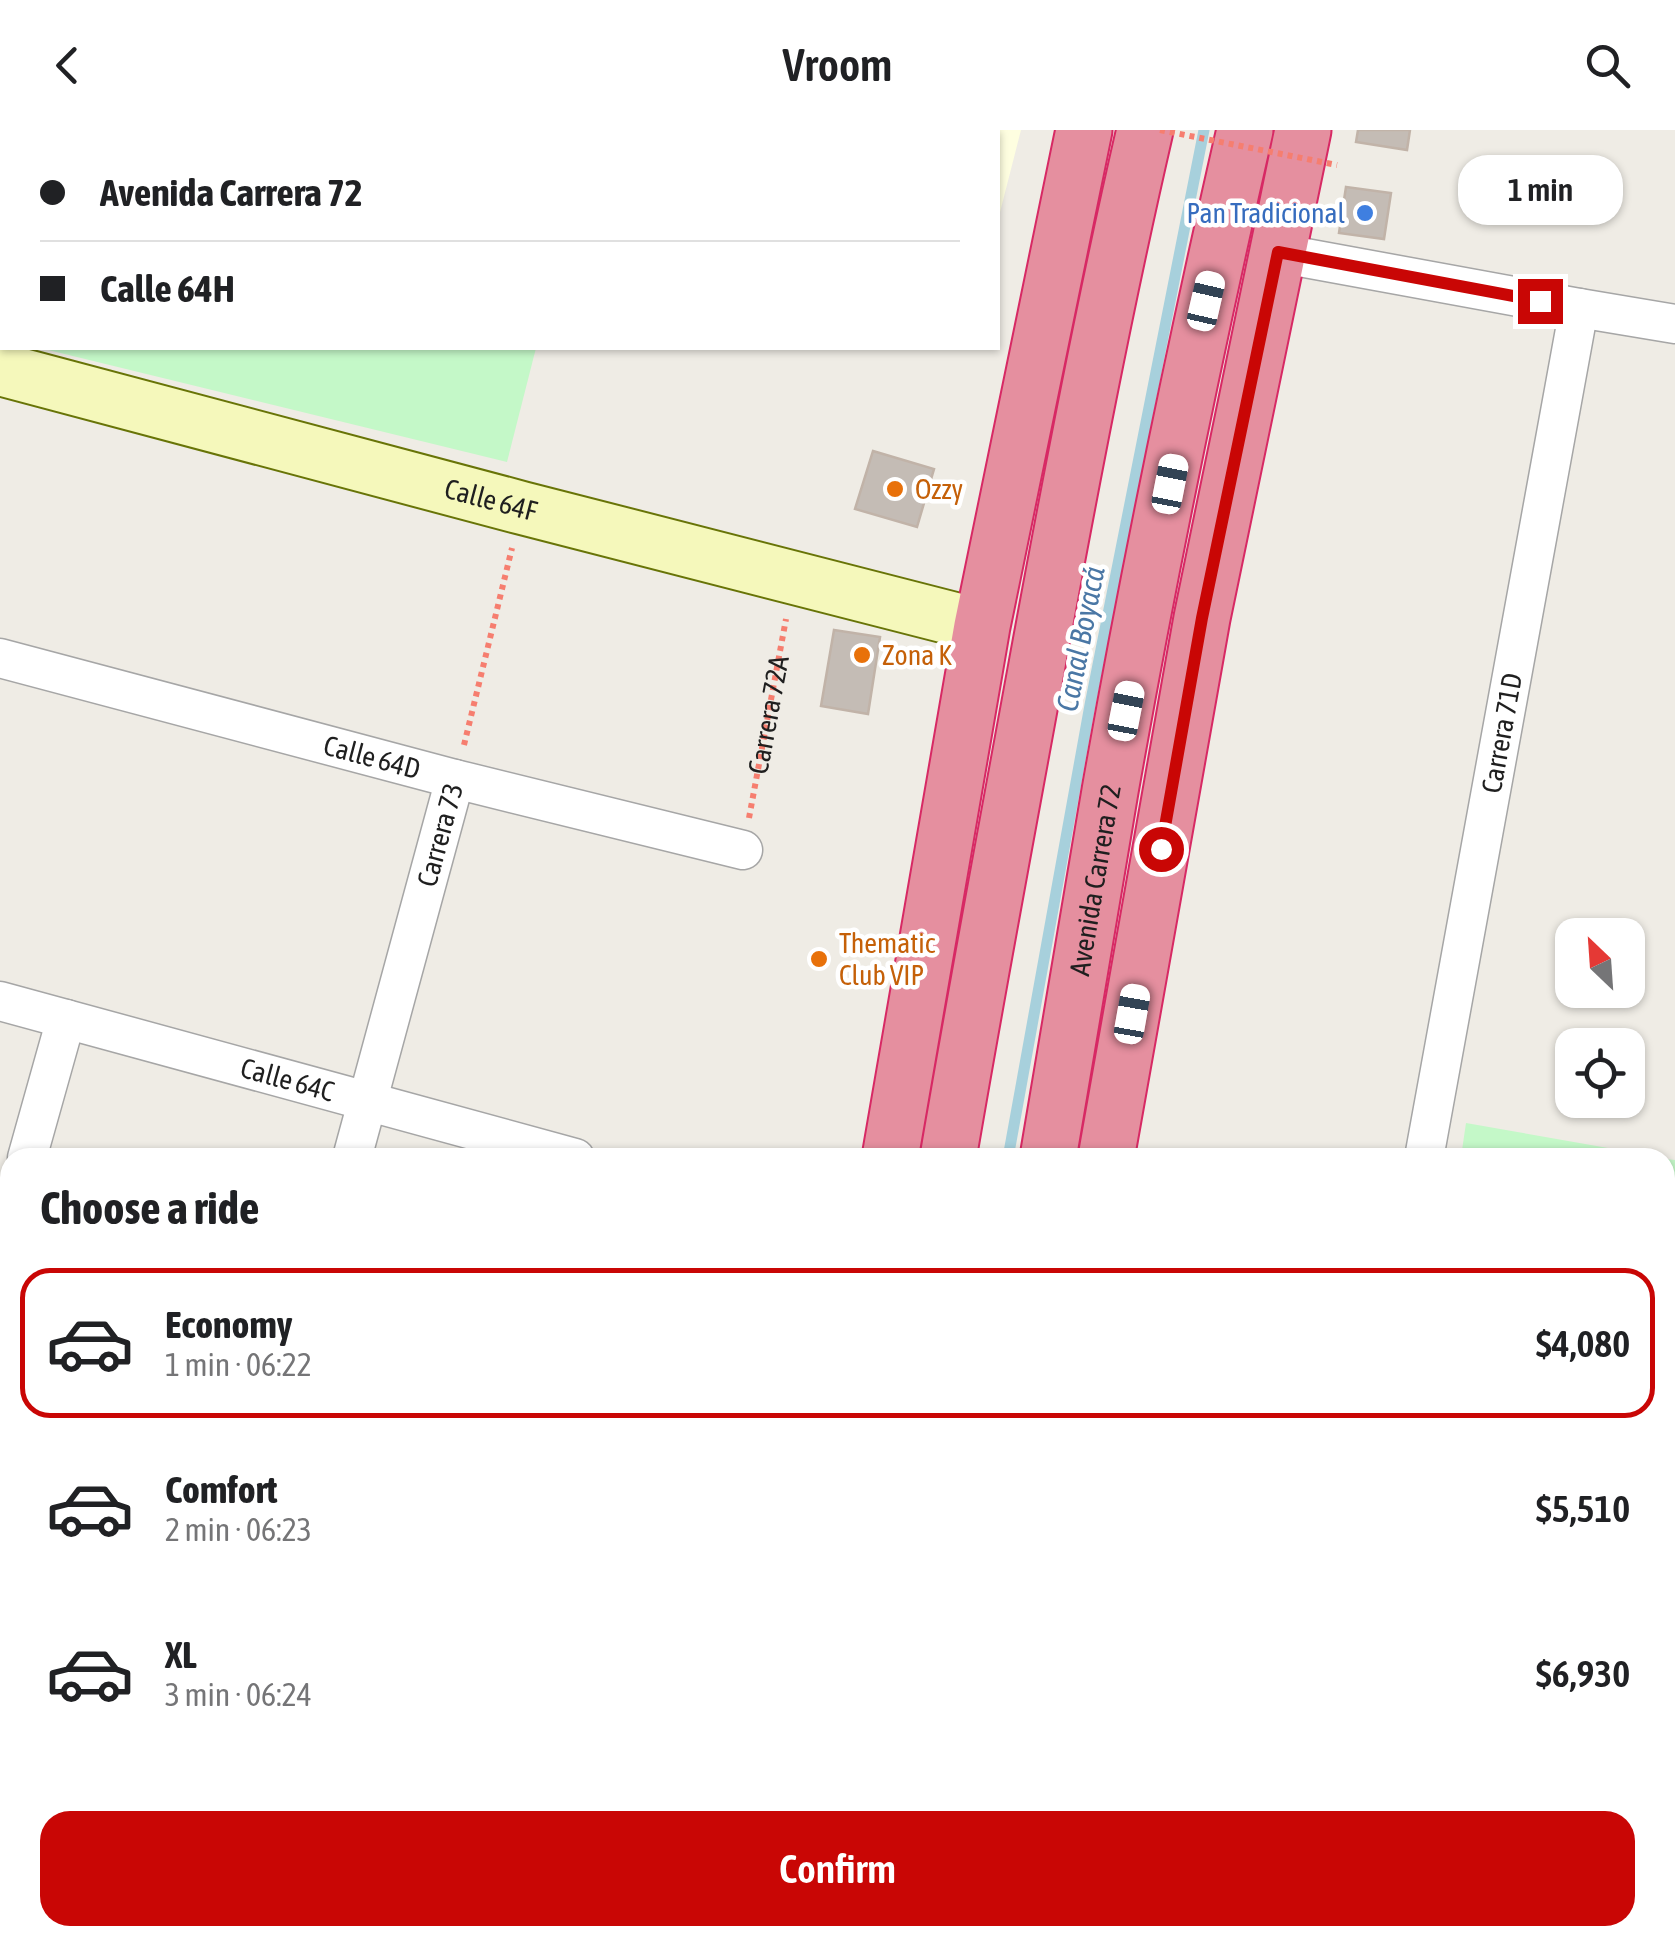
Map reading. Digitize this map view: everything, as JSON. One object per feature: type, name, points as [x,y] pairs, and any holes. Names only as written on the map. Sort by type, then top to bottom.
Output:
[{"type":"highway","points":[[892,1148],[982,626],[1084,130]]},
{"type":"highway","points":[[950,1148],[1082,422],[1145,130]]},
{"type":"highway","name":"Avenida Carrera 72","points":[[1050,1148],[1097,870],[1202,319],[1245,130]]},
{"type":"highway","points":[[1108,1148],[1202,618],[1278,252],[1320,148]]},
{"type":"highway","points":[[1097,870],[1141,964]]},
{"type":"street","points":[[1278,252],[1675,324]]},
{"type":"street","name":"Carrera 71D","points":[[1426,1148],[1578,308]]},
{"type":"street","name":"Calle 64F","points":[[0,369],[982,626]]},
{"type":"street","name":"Calle 64D","points":[[0,658],[455,779],[743,850]]},
{"type":"street","name":"Carrera 73","points":[[355,1148],[455,779]]},
{"type":"street","name":"Calle 64C","points":[[0,1002],[540,1148]]},
{"type":"street","points":[[31,1148],[66,1020]]},
{"type":"path","points":[[1160,130],[1320,148]]},
{"type":"path","name":"Carrera 73","points":[[455,779],[522,508]]},
{"type":"path","name":"Carrera 72A","points":[[743,850],[794,578]]},
{"type":"shaded area","points":[[1000,130],[1021,130],[1000,212]]},
{"type":"green space","points":[[48,350],[535,350],[507,462]]},
{"type":"green space","points":[[1466,1123],[1608,1148],[1462,1148]]},
{"type":"building","points":[[1358,130],[1410,130],[1407,150],[1356,142]]},
{"type":"building","name":"Pan Tradicional","points":[[1346,187],[1391,193],[1384,239],[1339,233]]},
{"type":"building","name":"Ozzy","points":[[873,451],[934,469],[917,527],[855,509]]},
{"type":"building","points":[[834,630],[880,637],[868,714],[821,706]]},
{"type":"waterway","name":"Canal Boyacá","points":[[1010,1148],[1090,705],[1204,130]]},
{"type":"place","name":"Pan Tradicional","points":[[1365,213]]},
{"type":"place","name":"Ozzy","points":[[895,489]]},
{"type":"place","name":"Zona K","points":[[862,655]]},
{"type":"place","name":"Thematic Club VIP","points":[[819,959]]},
{"type":"route","points":[[1161,849],[1202,618],[1278,252],[1540,301]]}]
